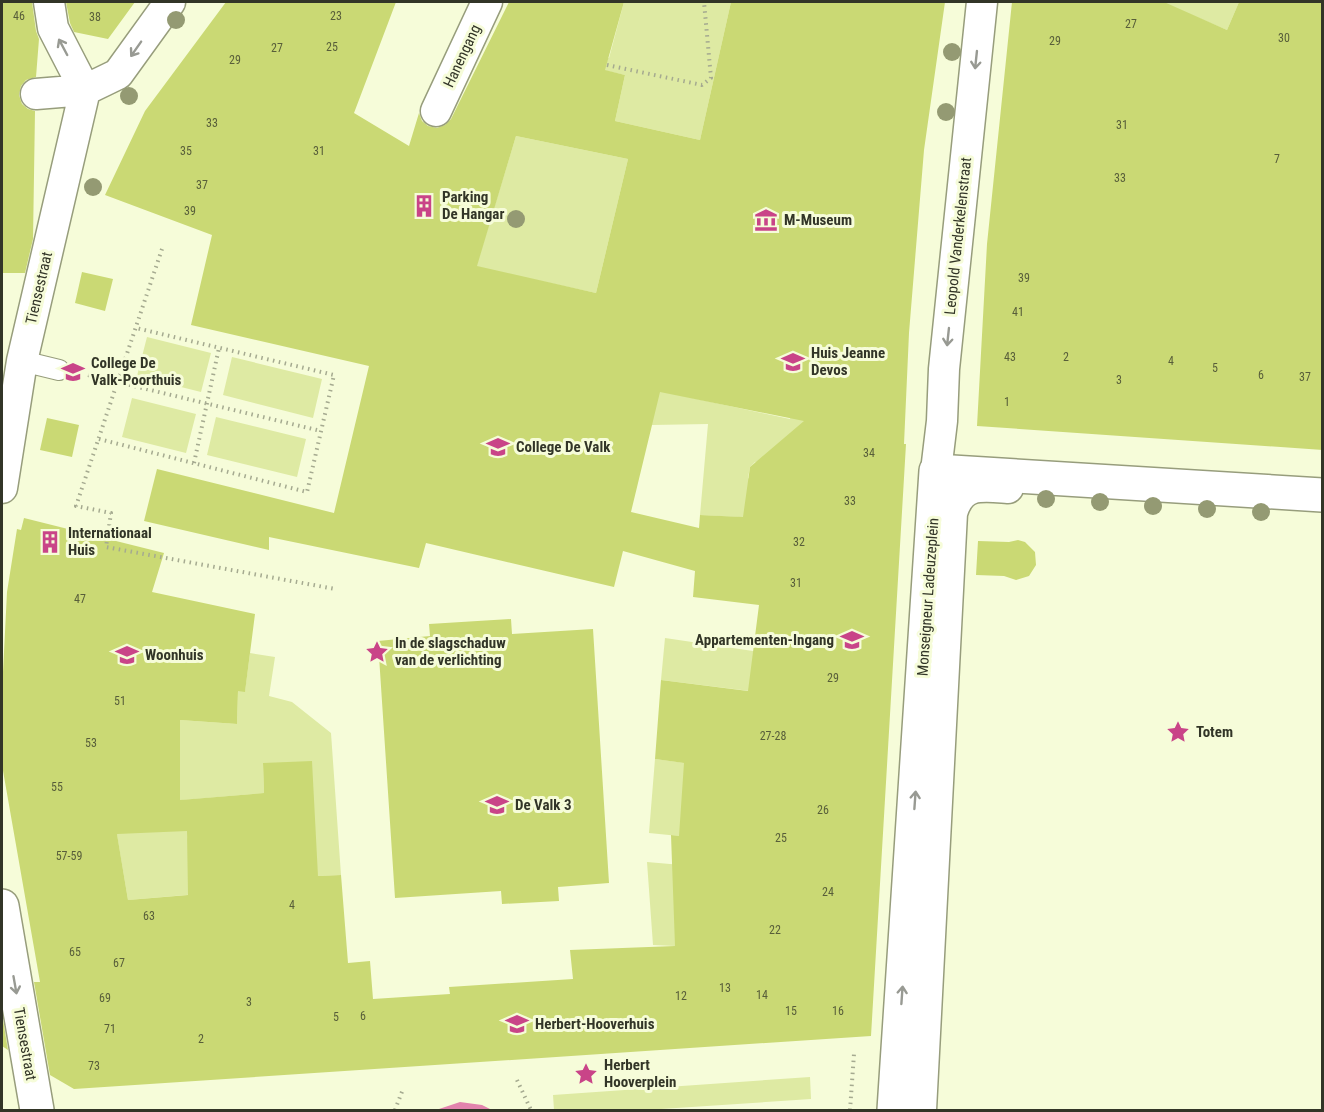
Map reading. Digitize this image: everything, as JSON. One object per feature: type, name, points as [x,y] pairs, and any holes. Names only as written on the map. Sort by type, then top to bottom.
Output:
[{"type":"street","points":[[49,2],[53,28],[85,90]]},
{"type":"street","points":[[36,94],[85,90],[118,75],[170,2]]},
{"type":"street","name":"Hanengang","points":[[436,111],[487,2]]},
{"type":"street","name":"Leopold Vanderkelenstraat","points":[[936,471],[942,421],[944,369],[982,2]]},
{"type":"street","name":"Tiensestraat","points":[[2,488],[22,361],[85,90]]},
{"type":"street","points":[[936,471],[1323,495]]},
{"type":"street","name":"Monseigneur Ladeuzeplein","points":[[894,1110],[936,471]]},
{"type":"street","name":"Monseigneur Ladeuzeplein","points":[[921,1110],[952,513],[960,495],[966,490],[982,486],[1323,508]]},
{"type":"street","name":"Tiensestraat","points":[[2,906],[37,1110]]},
{"type":"lane","points":[[22,361],[59,370]]},
{"type":"path","points":[[607,65],[702,85],[711,78],[704,2]]},
{"type":"path","points":[[162,249],[76,506],[111,513],[106,547],[335,589]]},
{"type":"path","points":[[99,439],[307,492],[334,375],[136,328]]},
{"type":"path","points":[[194,463],[219,348]]},
{"type":"path","points":[[87,375],[321,431]]},
{"type":"path","points":[[850,1110],[854,1054]]},
{"type":"path","points":[[517,1080],[531,1110]]},
{"type":"path","points":[[395,1110],[403,1089]]},
{"type":"green space","points":[[624,2],[731,2],[700,140],[615,121],[625,75],[553,59],[557,45],[609,58]]},
{"type":"green space","points":[[1161,2],[1239,2],[1227,30]]},
{"type":"green space","points":[[516,136],[628,159],[596,293],[476,267]]},
{"type":"green space","points":[[147,337],[211,353],[201,392],[137,376]]},
{"type":"green space","points":[[471,350],[790,419],[792,406],[812,423],[763,461],[755,462],[750,467],[748,478],[797,520],[700,515],[708,424],[652,425],[464,380]]},
{"type":"green space","points":[[232,357],[322,379],[313,418],[223,395]]},
{"type":"green space","points":[[132,398],[196,414],[186,453],[122,437]]},
{"type":"green space","points":[[216,417],[306,439],[297,477],[207,455]]},
{"type":"green space","points":[[665,638],[753,651],[798,697],[661,680]]},
{"type":"green space","points":[[250,653],[275,657],[269,696],[292,702],[331,733],[341,875],[318,876],[263,763],[264,793],[170,801],[187,831],[187,838],[269,888],[128,900],[112,805],[180,772],[180,720],[237,724],[238,691],[245,691]]},
{"type":"green space","points":[[655,759],[791,777],[679,836],[649,833]]},
{"type":"green space","points":[[647,862],[693,866],[675,946],[653,945]]},
{"type":"green space","points":[[810,1077],[811,1099],[646,1110],[554,1110],[553,1095]]},
{"type":"shaded area","points":[[460,1102],[482,1105],[492,1110],[436,1110]]},
{"type":"building","points":[[2,2],[32,2],[39,39],[36,77],[26,80],[21,86],[19,95],[22,104],[35,111],[33,239],[25,273],[2,273]]},
{"type":"building","points":[[66,2],[135,2],[108,39],[74,32]]},
{"type":"building","points":[[226,2],[396,2],[354,113],[409,146],[419,113],[422,121],[428,126],[437,128],[445,125],[451,119],[509,2],[624,2],[605,70],[625,75],[615,121],[700,140],[731,2],[945,2],[924,150],[909,333],[904,444],[906,444],[871,1036],[74,1089],[50,1075],[34,982],[40,982],[2,765],[2,692],[7,592],[17,529],[21,530],[24,518],[164,553],[152,592],[255,614],[245,692],[238,691],[237,724],[180,720],[180,800],[264,793],[263,763],[312,761],[318,876],[341,875],[348,963],[370,961],[373,999],[450,994],[449,987],[573,979],[570,950],[675,946],[671,835],[679,836],[684,763],[655,759],[661,680],[748,691],[759,605],[693,597],[695,571],[623,551],[614,587],[426,543],[419,568],[269,537],[269,550],[144,521],[157,469],[334,513],[369,366],[191,325],[212,235],[105,195],[145,111]],"holes":[[[516,136],[628,159],[596,293],[477,266]],[[660,392],[804,421],[750,467],[743,517],[700,515],[699,528],[631,512]],[[187,831],[188,895],[128,900],[117,834]]]},
{"type":"building","points":[[1012,2],[1164,2],[1227,30],[1239,2],[1323,2],[1323,450],[977,426],[987,244]]},
{"type":"building","points":[[82,272],[113,279],[105,311],[75,303]]},
{"type":"building","points":[[47,418],[79,425],[72,457],[40,450]]},
{"type":"building","points":[[1018,540],[1025,542],[1035,552],[1036,565],[1029,576],[1016,580],[1004,576],[976,575],[978,541]]},
{"type":"building","name":"De Valk 3","points":[[511,619],[512,634],[593,629],[609,883],[558,887],[559,901],[502,904],[501,891],[395,898],[378,641],[430,636],[429,624]]},
{"type":"building","points":[[2,1014],[8,1050],[2,1046]]},
{"type":"place","name":"Parking De Hangar","points":[[424,206]]},
{"type":"place","name":"M-Museum","points":[[766,220]]},
{"type":"place","name":"Huis Jeanne Devos","points":[[793,362]]},
{"type":"place","name":"College De Valk-Poorthuis","points":[[73,372]]},
{"type":"place","name":"College De Valk","points":[[498,447]]},
{"type":"place","name":"Internationaal Huis","points":[[50,542]]},
{"type":"place","name":"Appartementen-Ingang","points":[[852,640]]},
{"type":"place","name":"In de slagschaduw van de verlichting","points":[[377,652]]},
{"type":"place","name":"Woonhuis","points":[[127,655]]},
{"type":"place","name":"Totem","points":[[1178,732]]},
{"type":"place","name":"De Valk 3","points":[[497,805]]},
{"type":"place","name":"Herbert-Hooverhuis","points":[[517,1024]]},
{"type":"place","name":"Herbert Hooverplein","points":[[586,1074]]}]
